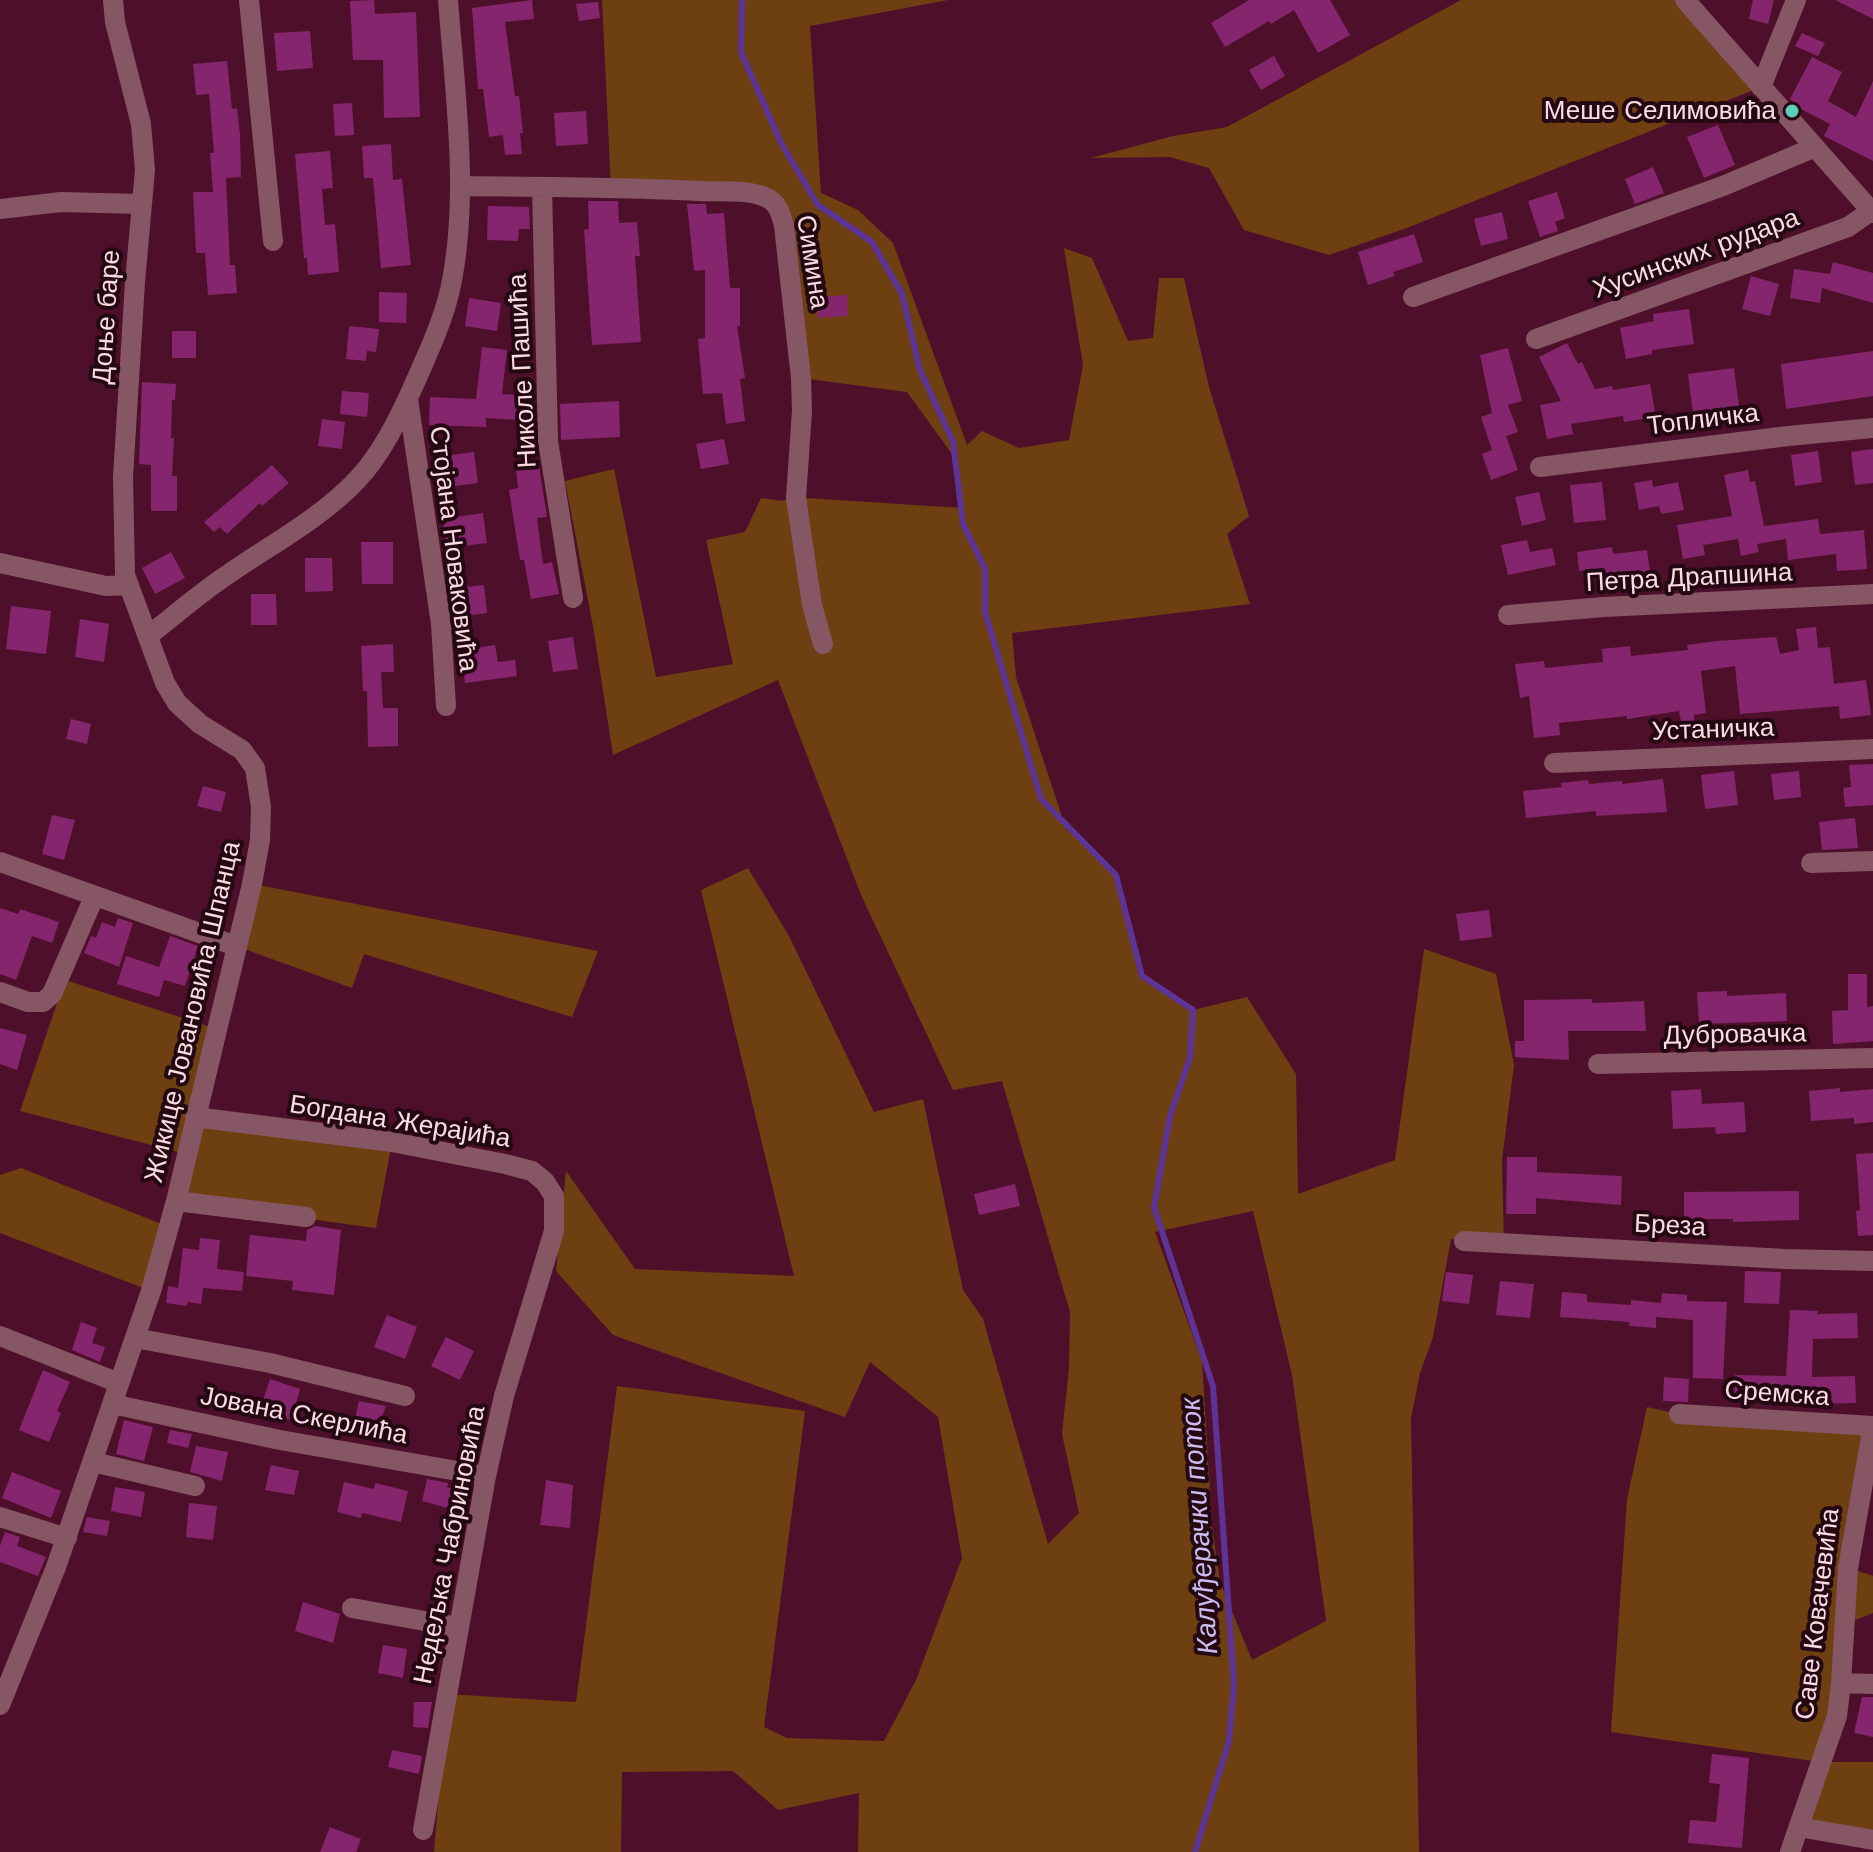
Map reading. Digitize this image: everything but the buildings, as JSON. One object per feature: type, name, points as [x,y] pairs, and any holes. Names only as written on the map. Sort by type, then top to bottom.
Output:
[{"type":"street","name":"Доње баре","points":[[113,0],[115,22],[144,141],[145,170],[123,477],[123,555],[128,585],[148,636]]},
{"type":"street","points":[[249,0],[273,241]]},
{"type":"street","points":[[148,636],[225,576],[332,503],[359,479],[408,399],[438,332],[450,292],[457,250],[460,186],[448,0]]},
{"type":"street","points":[[1685,0],[1813,148],[1870,204]]},
{"type":"street","points":[[1761,87],[1796,0]]},
{"type":"street","points":[[1413,297],[1723,186],[1813,148]]},
{"type":"street","name":"Симина","points":[[460,186],[745,193],[772,200],[784,226],[801,378],[796,498],[812,605],[823,644]]},
{"type":"street","name":"Николе Пашића","points":[[542,188],[548,441],[573,598]]},
{"type":"street","points":[[0,209],[61,202],[142,204]]},
{"type":"street","name":"Хусинских рудара","points":[[1536,339],[1848,227],[1870,204]]},
{"type":"street","name":"Стојана Новаковића","points":[[408,399],[441,624],[446,706]]},
{"type":"street","name":"Топличка","points":[[1540,467],[1873,428]]},
{"type":"street","points":[[0,563],[106,586],[128,585]]},
{"type":"street","name":"Петра Драпшина","points":[[1508,615],[1604,607],[1873,594]]},
{"type":"street","name":"Жикице Јовановића Шпанца","points":[[2,1696],[67,1538],[135,1338],[176,1201],[260,840],[261,807],[255,768],[242,750],[200,724],[177,703],[165,683],[148,636]]},
{"type":"street","name":"Устаничка","points":[[1554,763],[1873,749]]},
{"type":"street","points":[[1811,863],[1873,861]]},
{"type":"street","points":[[0,862],[236,946]]},
{"type":"street","points":[[0,992],[28,1002],[43,1002],[52,994],[94,897]]},
{"type":"street","name":"Дубровачка","points":[[1598,1064],[1873,1058]]},
{"type":"street","name":"Богдана Жерајића","points":[[195,1117],[392,1142],[532,1171],[545,1182],[556,1202],[554,1231],[543,1274]]},
{"type":"street","name":"Жикице Јовановића Шпанца","points":[[176,1201],[306,1217]]},
{"type":"street","name":"Бреза","points":[[1464,1241],[1873,1261]]},
{"type":"street","name":"Недељка Чабриновића","points":[[423,1830],[486,1476],[504,1396],[543,1274]]},
{"type":"street","points":[[0,1336],[119,1383]]},
{"type":"street","points":[[135,1338],[270,1363],[405,1396]]},
{"type":"street","name":"Јована Скерлића","points":[[112,1404],[280,1440],[486,1476]]},
{"type":"street","name":"Сремска","points":[[1679,1414],[1873,1426]]},
{"type":"street","name":"Саве Ковачевића","points":[[1790,1852],[1837,1716],[1848,1568],[1873,1426]]},
{"type":"street","points":[[93,1462],[195,1486]]},
{"type":"street","points":[[0,1517],[67,1538]]},
{"type":"street","points":[[352,1608],[458,1627]]},
{"type":"street","points":[[1841,1683],[1873,1684]]},
{"type":"street","points":[[1799,1827],[1873,1840]]},
{"type":"shaded area","points":[[602,0],[948,0],[810,26],[821,193],[858,210],[893,243],[967,445],[982,431],[1019,448],[1069,440],[1083,365],[1064,248],[1092,258],[1128,341],[1153,338],[1159,278],[1184,278],[1209,387],[1249,516],[1227,534],[1250,604],[1012,633],[1016,677],[1066,829],[1116,875],[1142,975],[1193,1010],[1247,997],[1296,1074],[1298,1194],[1395,1160],[1424,949],[1496,974],[1514,1065],[1502,1160],[1504,1244],[1451,1239],[1433,1337],[1420,1373],[1411,1418],[1419,1852],[858,1852],[859,1793],[778,1810],[733,1771],[622,1772],[621,1852],[434,1852],[447,1694],[576,1702],[617,1386],[805,1411],[764,1727],[787,1738],[884,1741],[916,1680],[962,1558],[938,1417],[870,1362],[845,1417],[613,1335],[556,1271],[566,1171],[635,1269],[794,1276],[701,890],[748,868],[789,936],[874,1112],[923,1099],[963,1290],[983,1319],[1048,1544],[1079,1513],[1062,1434],[1069,1368],[1070,1312],[1002,1081],[953,1090],[861,895],[778,680],[613,755],[593,626],[565,481],[614,469],[656,677],[733,664],[706,540],[745,532],[761,498],[782,501],[791,497],[961,508],[955,458],[907,392],[801,378],[779,210],[745,193],[611,188]],"holes":[[[1253,1211],[1292,1375],[1326,1621],[1252,1660],[1220,1582],[1212,1526],[1202,1361],[1155,1232]]]},
{"type":"shaded area","points":[[1461,0],[1684,0],[1761,87],[1404,229],[1329,255],[1244,230],[1209,168],[1170,157],[1091,158],[1173,136],[1227,127]]},
{"type":"shaded area","points":[[252,884],[598,951],[572,1017],[364,954],[352,988],[236,946]]},
{"type":"shaded area","points":[[65,980],[217,1029],[196,1117],[392,1142],[376,1228],[176,1201],[186,1154],[20,1111]]},
{"type":"shaded area","points":[[21,1168],[169,1227],[151,1291],[0,1233],[0,1175]]},
{"type":"shaded area","points":[[1647,1407],[1679,1414],[1873,1426],[1849,1568],[1873,1576],[1873,1613],[1845,1624],[1821,1762],[1873,1762],[1873,1840],[1799,1827],[1820,1762],[1611,1732],[1627,1499]]},
{"type":"waterway","name":"Калуђерачки поток","points":[[742,0],[741,52],[781,143],[818,205],[872,242],[902,294],[920,370],[953,442],[963,524],[985,569],[985,612],[1041,799],[1116,875],[1142,976],[1193,1010],[1190,1058],[1170,1116],[1154,1207],[1213,1386],[1234,1684],[1229,1741],[1195,1852]]},
{"type":"place","name":"Меше Селимовића","points":[[1792,111]]}]
